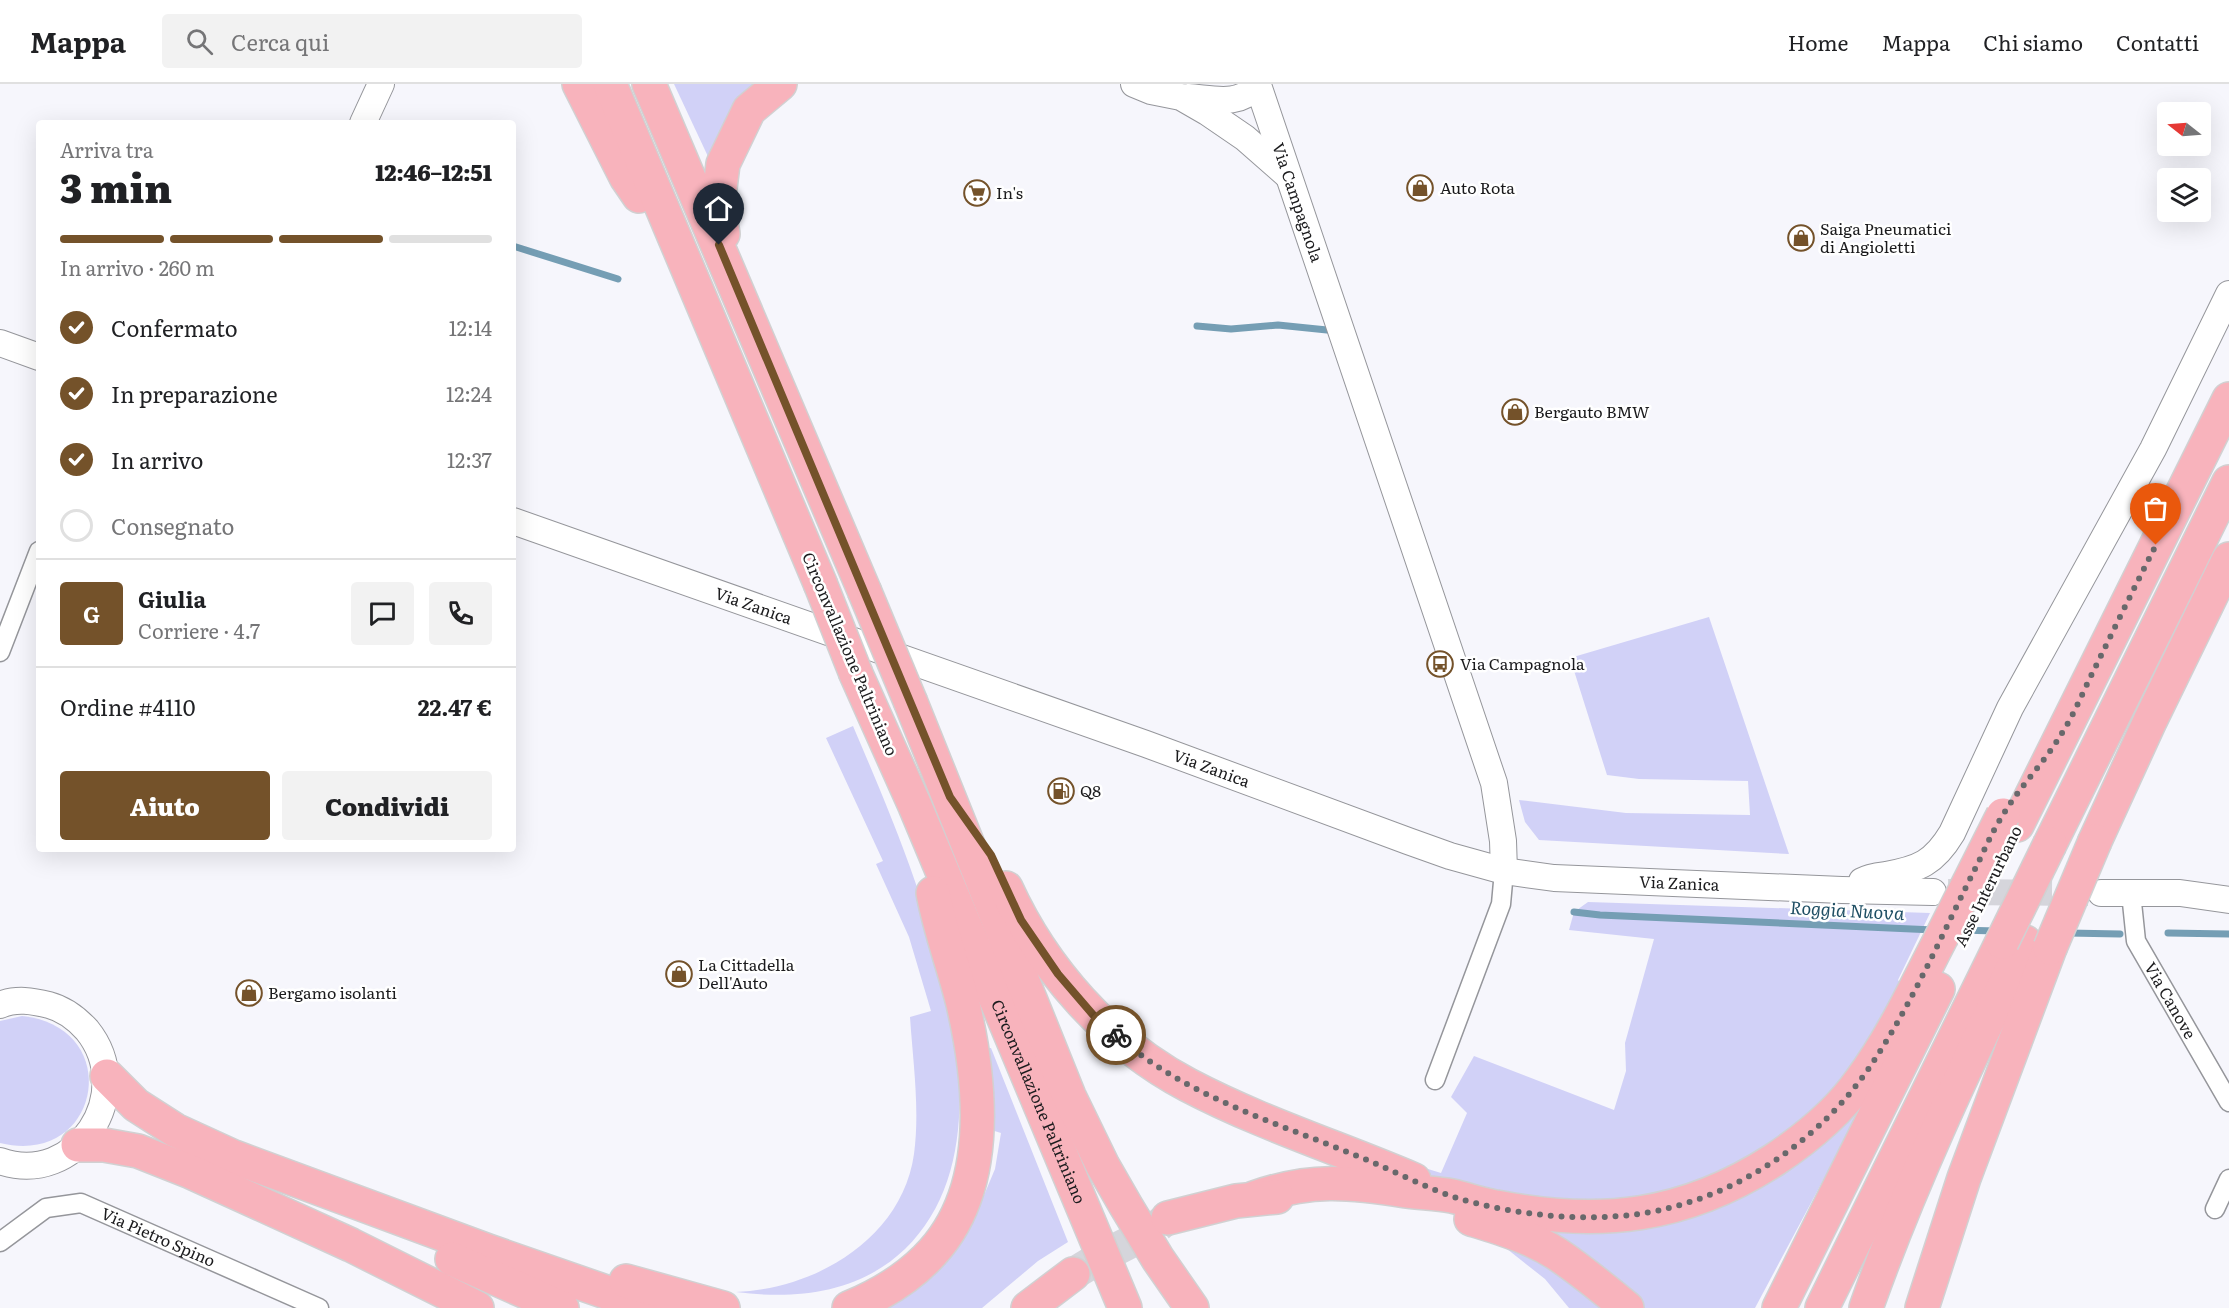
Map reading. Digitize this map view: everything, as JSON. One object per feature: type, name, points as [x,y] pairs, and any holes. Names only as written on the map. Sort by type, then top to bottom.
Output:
[{"type":"highway","points":[[579,84],[626,177],[685,261]]},
{"type":"highway","name":"Circonvallazione Paltriniano","points":[[610,84],[1089,1225]]},
{"type":"highway","name":"Circonvallazione Paltriniano","points":[[649,84],[728,265],[911,703],[1069,1096],[1103,1166],[1126,1206]]},
{"type":"highway","points":[[728,265],[718,204],[723,164],[749,110],[780,84]]},
{"type":"highway","name":"Asse Interurbano","points":[[1779,1308],[1952,938],[2010,820],[2062,733],[2229,399]]},
{"type":"highway","points":[[1866,1308],[1885,1252],[1920,1172],[2072,844],[2229,482]]},
{"type":"highway","points":[[2072,844],[2229,526]]},
{"type":"highway","points":[[2072,844],[2150,721],[2229,559]]},
{"type":"highway","points":[[950,797],[991,855],[1021,920],[1058,974],[1095,1017],[1128,1046],[1186,1084],[1227,1104],[1352,1153],[1452,1196]]},
{"type":"highway","points":[[849,1308],[878,1296],[905,1278],[927,1258],[946,1234],[963,1201],[973,1165],[978,1124],[974,1060],[963,1003],[934,901],[915,806]]},
{"type":"highway","points":[[1167,1218],[1305,1184],[1347,1183],[1452,1196],[1495,1207],[1592,1218],[1668,1209],[1705,1197],[1734,1183],[1792,1148],[1820,1126],[1841,1105],[1878,1054],[1952,938]]},
{"type":"highway","points":[[1822,1308],[2026,944]]},
{"type":"highway","points":[[1922,1308],[1964,1178],[2026,944]]},
{"type":"highway","points":[[107,1076],[136,1105],[174,1130],[351,1215],[562,1308]]},
{"type":"highway","points":[[78,1145],[104,1145],[138,1151],[351,1245],[477,1308]]},
{"type":"highway","points":[[234,1157],[488,1251],[652,1308]]},
{"type":"highway","points":[[1878,1308],[1896,1256],[1920,1172]]},
{"type":"highway","points":[[1254,1198],[1283,1197],[1403,1203],[1467,1217],[1511,1232],[1555,1253],[1627,1308]]},
{"type":"highway","points":[[1126,1206],[1158,1259],[1192,1308]]},
{"type":"highway","points":[[1126,1206],[1215,1308]]},
{"type":"highway","points":[[1089,1225],[1111,1308]]},
{"type":"highway","points":[[1089,1225],[1125,1308]]},
{"type":"highway","points":[[351,1245],[441,1278],[513,1308]]},
{"type":"highway","points":[[488,1251],[554,1260],[723,1308]]},
{"type":"highway","points":[[1028,1308],[1073,1274]]},
{"type":"main road","points":[[364,120],[381,84]]},
{"type":"main road","points":[[1134,84],[1150,91],[1181,97],[1241,99],[1258,84]]},
{"type":"main road","name":"Via Campagnola","points":[[1258,84],[1287,176],[1494,783],[1503,841],[1504,871]]},
{"type":"main road","points":[[1181,97],[1245,138],[1287,176]]},
{"type":"main road","points":[[1842,890],[1867,878],[1921,866],[1943,848],[2010,708],[2153,449],[2229,294]]},
{"type":"main road","points":[[0,343],[36,353]]},
{"type":"main road","name":"Via Zanica","points":[[516,522],[1135,740],[1408,842],[1474,864],[1554,878],[1933,892]]},
{"type":"main road","points":[[2101,893],[2180,893],[2229,900]]},
{"type":"main road","points":[[0,1005],[6,1002],[33,1000],[58,1007],[80,1021],[96,1041],[107,1076],[102,1112],[92,1130],[78,1145],[62,1156],[43,1163],[8,1166]]},
{"type":"street","points":[[0,652],[36,559]]},
{"type":"street","points":[[1435,1080],[1501,904],[1504,871]]},
{"type":"street","points":[[2180,893],[2229,886]]},
{"type":"street","name":"Via Canove","points":[[2131,893],[2136,941],[2229,1102]]},
{"type":"street","points":[[2215,1209],[2229,1179]]},
{"type":"street","name":"Via Pietro Spino","points":[[0,1242],[46,1208],[81,1203],[319,1308]]},
{"type":"shaded area","points":[[674,84],[768,84],[712,165]]},
{"type":"shaded area","points":[[1709,617],[1789,854],[1539,840],[1525,822],[1519,800],[1626,813],[1750,815],[1748,781],[1639,779],[1607,775],[1570,658]]},
{"type":"shaded area","points":[[853,726],[902,846],[927,917],[947,991],[958,1065],[957,1134],[941,1197],[905,1249],[887,1264],[847,1284],[826,1290],[782,1295],[736,1292],[766,1289],[795,1281],[824,1269],[850,1254],[873,1234],[892,1211],[906,1184],[914,1154],[916,1103],[910,1017],[931,1011],[909,937],[876,864],[883,861],[826,738]]},
{"type":"shaded area","points":[[1588,902],[1930,913],[1898,980],[1904,987],[1835,1099],[1751,1161],[1652,1199],[1545,1204],[1424,1176],[1428,1169],[1441,1173],[1467,1113],[1451,1097],[1474,1056],[1614,1110],[1626,1071],[1625,1043],[1654,939],[1569,930],[1574,912]]},
{"type":"shaded area","points":[[22,1016],[55,1026],[77,1044],[87,1068],[88,1093],[79,1117],[61,1135],[34,1145],[0,1143],[0,1021]]},
{"type":"shaded area","points":[[985,1048],[991,1048],[1068,1242],[1038,1261],[982,1308],[882,1308],[964,1232],[982,1200],[995,1169],[1001,1133],[988,1129]]},
{"type":"shaded area","points":[[1868,1096],[1755,1308],[1569,1308],[1545,1279],[1473,1222],[1647,1222]]},
{"type":"waterway","points":[[516,247],[618,279]]},
{"type":"waterway","points":[[1197,326],[1231,329],[1278,325],[1327,330]]},
{"type":"waterway","name":"Roggia Nuova","points":[[1574,912],[1934,930]]},
{"type":"waterway","name":"Roggia Nuova","points":[[1957,930],[1997,931]]},
{"type":"waterway","name":"Roggia Nuova","points":[[2068,933],[2120,934]]},
{"type":"waterway","name":"Roggia Nuova","points":[[2168,933],[2229,934]]},
{"type":"tunnel","points":[[1948,892],[2088,893]]},
{"type":"tunnel","points":[[1073,1274],[1152,1231],[1166,1219]]},
{"type":"way so far","points":[[1116,1035],[1157,1066],[1186,1084],[1227,1104],[1352,1153],[1452,1196],[1495,1207],[1592,1218],[1668,1209],[1705,1197],[1765,1166],[1792,1148],[1820,1126],[1860,1081],[1905,1007],[2003,815],[2062,733],[2156,545]]},
{"type":"place","name":"Auto Rota","points":[[1420,188]]},
{"type":"place","name":"In's","points":[[977,193]]},
{"type":"place","name":"Saiga Pneumatici di Angioletti","points":[[1801,238]]},
{"type":"place","name":"Bergauto BMW","points":[[1515,412]]},
{"type":"place","name":"Via Campagnola","points":[[1440,664]]},
{"type":"place","name":"Q8","points":[[1061,791]]},
{"type":"place","name":"La Cittadella Dell'Auto","points":[[679,974]]},
{"type":"place","name":"Bergamo isolanti","points":[[249,993]]},
{"type":"route","points":[[719,245],[950,797],[991,855],[1021,920],[1058,974],[1095,1017],[1116,1035]]}]
